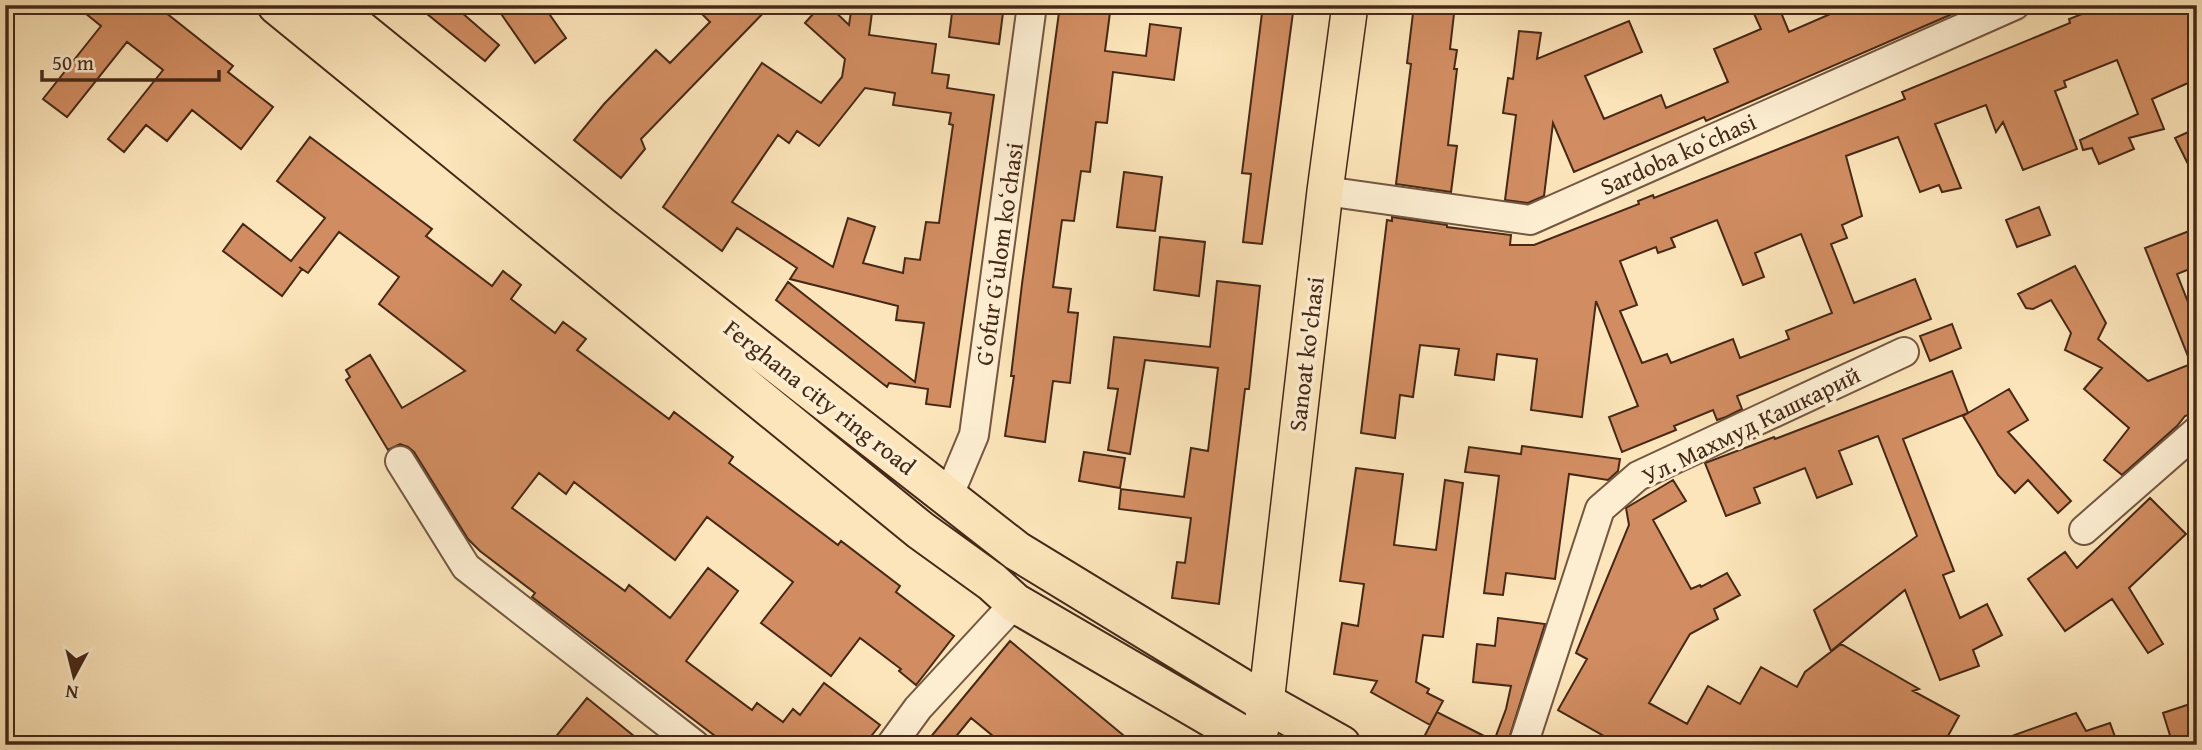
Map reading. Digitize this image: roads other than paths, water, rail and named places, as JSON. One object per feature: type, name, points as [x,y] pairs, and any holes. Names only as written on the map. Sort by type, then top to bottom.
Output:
[{"type":"highway","name":"Ferghana city ring road","points":[[277,5],[920,530],[992,582],[1015,603],[1258,744]]},
{"type":"highway","name":"Ferghana city ring road","points":[[329,5],[590,217],[1017,551],[1266,703],[1341,745]]},
{"type":"main road","name":"Sanoat ko'chasi","points":[[1258,744],[1266,703],[1325,191],[1350,5]]},
{"type":"street","name":"Gʻofur Gʻulom koʻchasi","points":[[947,497],[974,435],[1032,5]]},
{"type":"street","name":"Sardoba koʻchasi","points":[[1325,191],[1530,220],[2015,5]]},
{"type":"street","name":"Ул. Махмуд Кашкарий","points":[[1523,745],[1600,509],[1638,476],[1904,352]]},
{"type":"street","points":[[2084,530],[2197,431]]},
{"type":"street","points":[[400,461],[466,567],[695,745]]},
{"type":"street","points":[[891,745],[918,708],[1015,603]]}]
